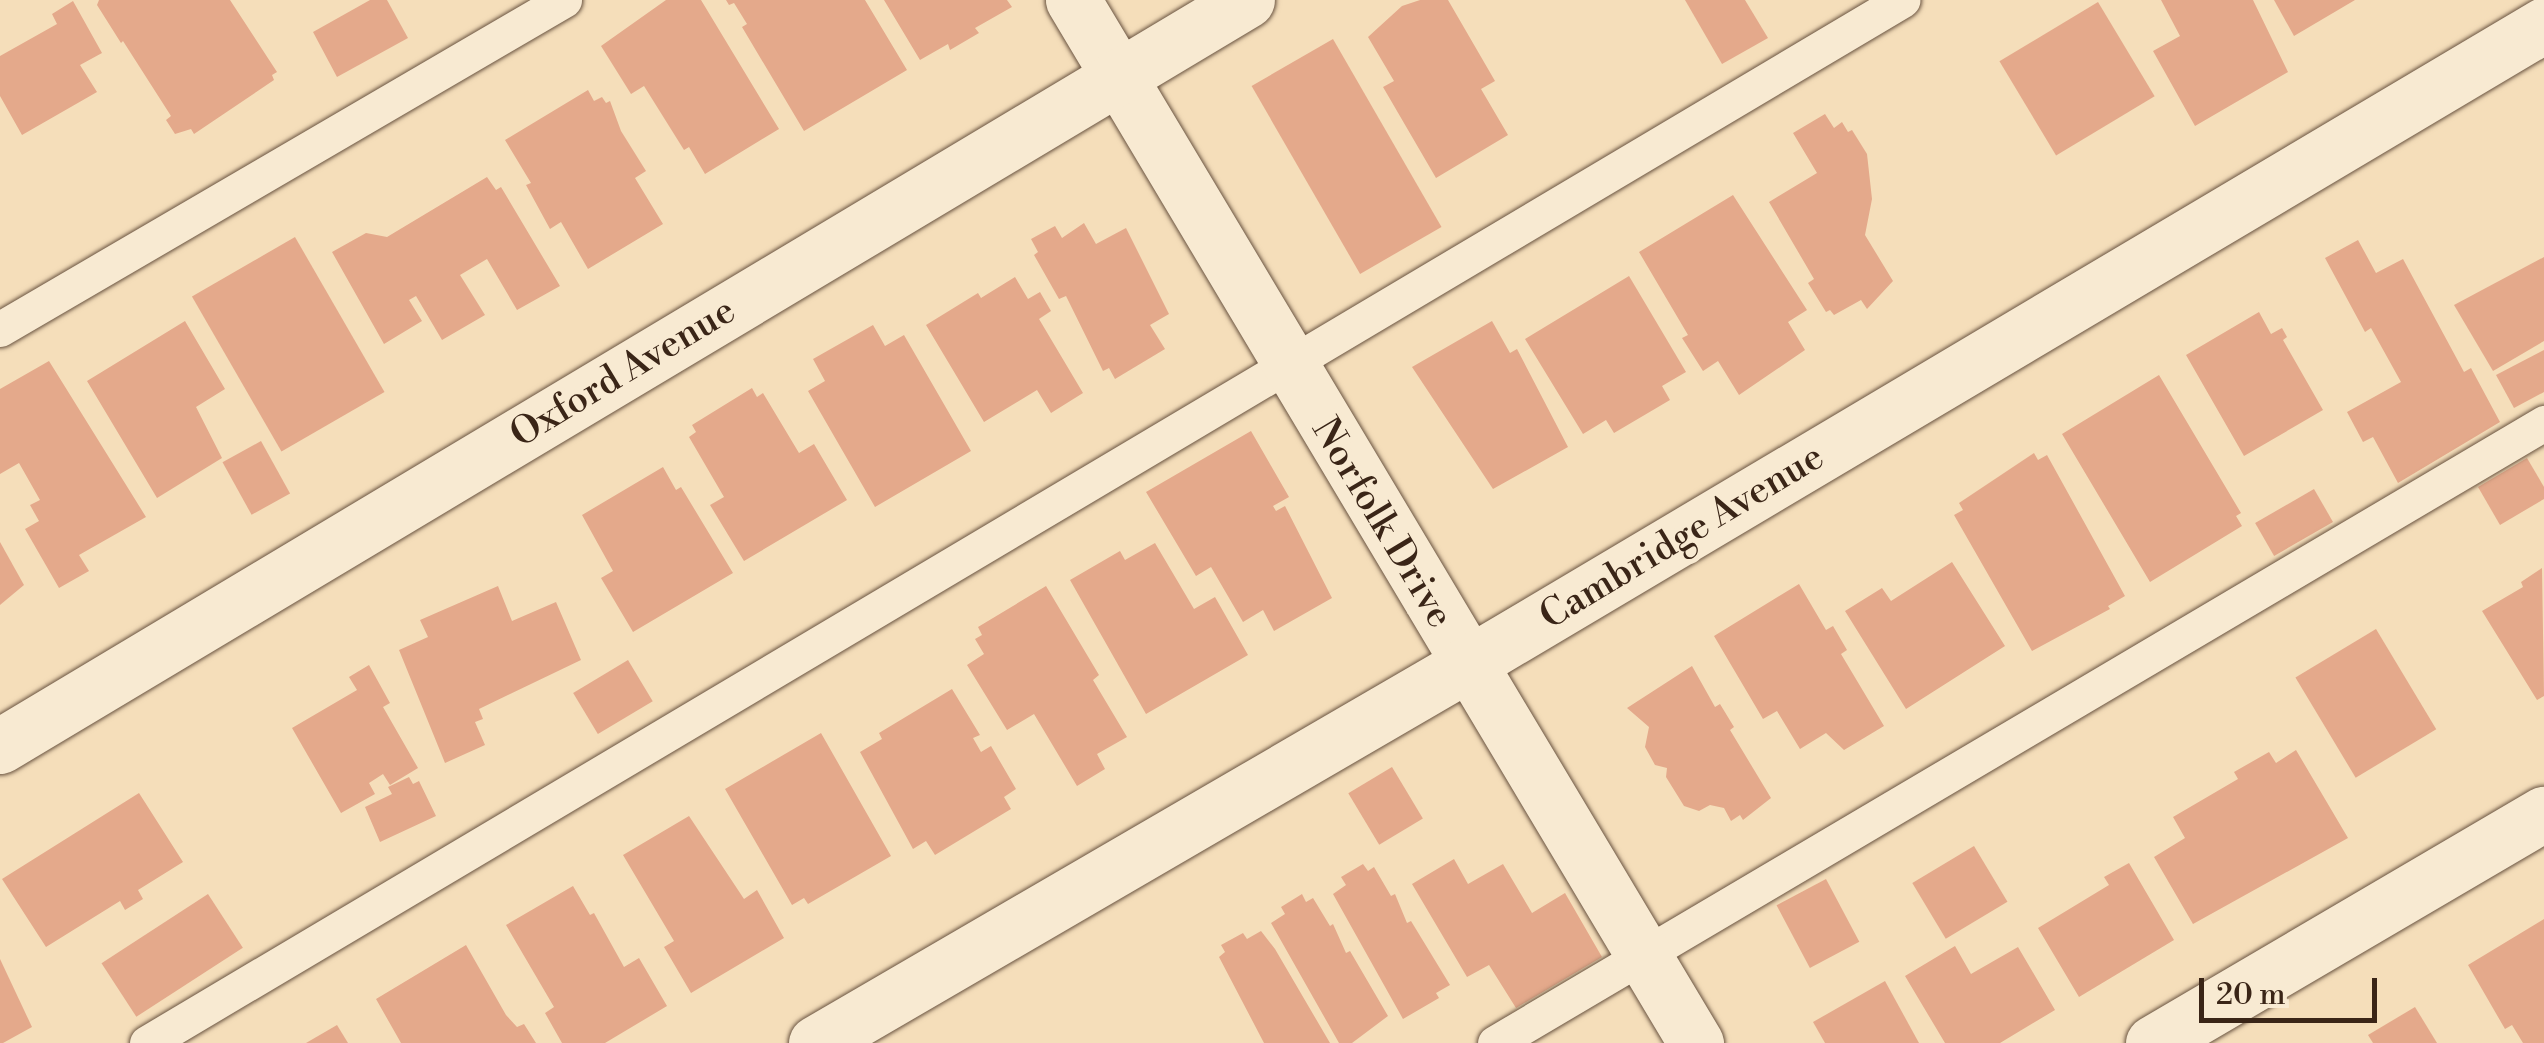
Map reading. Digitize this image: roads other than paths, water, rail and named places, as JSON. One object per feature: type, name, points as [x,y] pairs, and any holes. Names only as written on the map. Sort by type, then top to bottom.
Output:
[{"type":"street","name":"Norfolk Drive","points":[[1073,0],[1466,665],[1696,1043]]},
{"type":"street","name":"Oxford Avenue","points":[[0,746],[1247,0]]},
{"type":"street","name":"Cambridge Avenue","points":[[816,1043],[1466,665],[2544,25]]},
{"type":"street","points":[[2152,1043],[2544,814]]},
{"type":"lane","points":[[0,329],[564,0]]},
{"type":"lane","points":[[147,1043],[1902,0]]},
{"type":"lane","points":[[1495,1043],[2544,423]]}]
